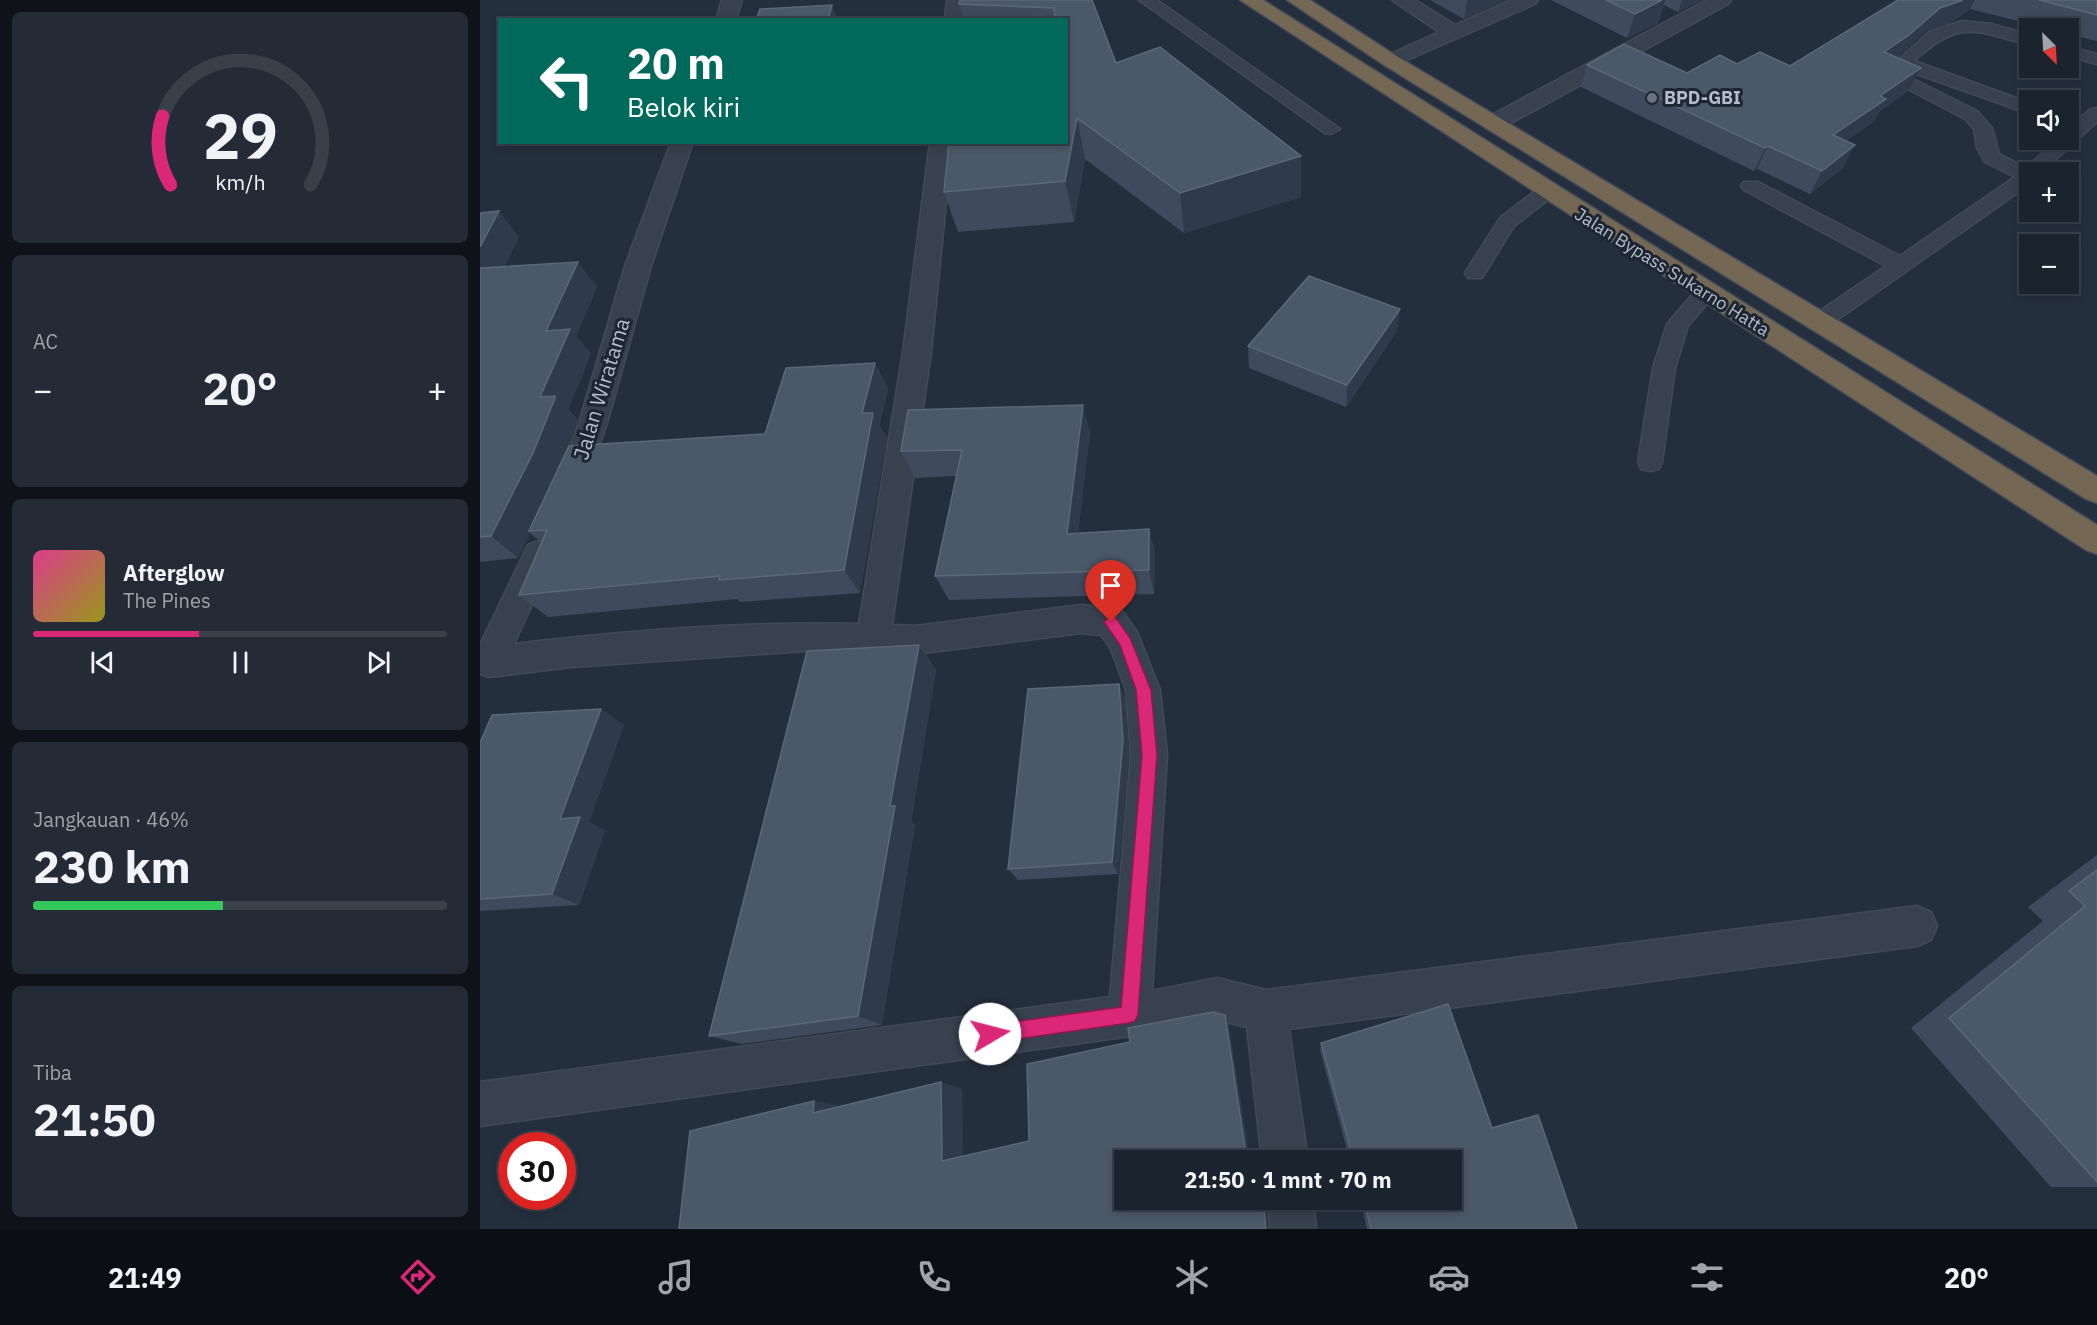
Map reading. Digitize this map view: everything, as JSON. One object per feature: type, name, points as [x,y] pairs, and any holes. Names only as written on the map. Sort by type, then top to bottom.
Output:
[{"type":"highway","name":"Jalan Bypass Sukarno Hatta","points":[[1250,0],[1546,192],[2097,541]]},
{"type":"highway","name":"Jalan Bypass Sukarno Hatta","points":[[1297,0],[1392,61],[2097,491]]},
{"type":"street","points":[[727,18],[732,0]]},
{"type":"street","points":[[955,18],[957,0]]},
{"type":"street","points":[[1402,0],[1455,34]]},
{"type":"street","points":[[1392,61],[1528,0]]},
{"type":"street","points":[[1494,123],[1669,18],[1721,0]]},
{"type":"street","name":"Jalan Wiratama","points":[[483,668],[555,518],[593,423],[638,266],[681,144]]},
{"type":"street","points":[[873,638],[917,352],[941,144]]},
{"type":"street","points":[[483,668],[571,652],[806,637],[916,640],[1081,619],[1111,622],[1125,642],[1143,690],[1149,755],[1129,1015]]},
{"type":"street","points":[[480,1104],[1129,1015],[1217,999],[1266,1011],[1917,926]]},
{"type":"street","points":[[1266,1011],[1284,1150]]},
{"type":"street","points":[[1291,1210],[1293,1229]]},
{"type":"lane","points":[[1147,0],[1331,129]]},
{"type":"lane","points":[[2019,37],[1966,24],[1950,26],[1919,47],[1903,63],[1892,70],[1895,75],[1971,115],[1983,128],[1986,148],[1992,158],[2019,169]]},
{"type":"lane","points":[[2079,54],[2097,59]]},
{"type":"lane","points":[[1903,63],[2019,105]]},
{"type":"lane","points":[[2079,126],[2097,113]]},
{"type":"lane","points":[[2042,162],[2053,150]]},
{"type":"lane","points":[[1819,322],[2019,182]]},
{"type":"lane","points":[[1751,186],[1901,265]]},
{"type":"lane","points":[[1474,273],[1507,222],[1546,192]]},
{"type":"lane","points":[[1650,462],[1664,368],[1678,324],[1704,292]]},
{"type":"building","points":[[960,0],[1092,0],[1116,63],[1160,47],[1301,156],[1180,193],[1077,118],[1065,181],[944,192],[949,144],[1068,144],[1068,18],[1055,18],[1054,8],[959,4]]},
{"type":"building","points":[[1606,0],[1662,0],[1635,14]]},
{"type":"building","points":[[1898,0],[1963,0],[1940,8],[1909,35],[1884,52],[1921,68],[1880,96],[1886,99],[1833,135],[1855,145],[1822,171],[1768,146],[1765,148],[1587,65],[1624,44],[1687,73],[1720,55],[1737,64],[1760,52],[1790,66]]},
{"type":"building","points":[[2039,0],[2097,0],[2097,15]]},
{"type":"building","points":[[832,5],[829,18],[757,18],[760,9]]},
{"type":"building","points":[[499,211],[480,247],[480,213]]},
{"type":"building","points":[[578,262],[546,331],[570,329],[540,397],[555,396],[555,398],[533,453],[491,536],[480,537],[480,268]]},
{"type":"building","points":[[1309,276],[1400,309],[1347,385],[1248,346]]},
{"type":"building","points":[[875,363],[862,413],[873,413],[844,570],[719,580],[720,576],[519,595],[547,530],[529,531],[569,446],[765,434],[786,368]]},
{"type":"building","points":[[1083,405],[1067,534],[1149,529],[1149,570],[935,576],[962,450],[901,451],[908,410]]},
{"type":"building","points":[[919,645],[890,806],[895,806],[858,1016],[709,1036],[807,651]]},
{"type":"building","points":[[1119,684],[1123,740],[1112,862],[1008,869],[1028,689]]},
{"type":"building","points":[[601,709],[560,819],[580,817],[552,894],[480,899],[480,743],[492,715]]},
{"type":"building","points":[[2097,870],[2097,1182],[1949,1018],[2085,906],[2069,891]]},
{"type":"building","points":[[1448,1004],[1492,1128],[1538,1115],[1577,1229],[1371,1229],[1366,1210],[1462,1210],[1462,1150],[1351,1150],[1321,1043]]},
{"type":"building","points":[[1213,1012],[1225,1015],[1245,1150],[1114,1150],[1114,1210],[1264,1210],[1266,1229],[679,1229],[690,1131],[814,1101],[813,1113],[941,1082],[942,1161],[1029,1141],[1027,1064],[1130,1042],[1128,1028]]},
{"type":"place","name":"BPD-GBI","points":[[1652,98]]},
{"type":"route","points":[[990,1034],[1129,1015],[1149,755],[1143,690],[1125,642],[1111,622]]}]
